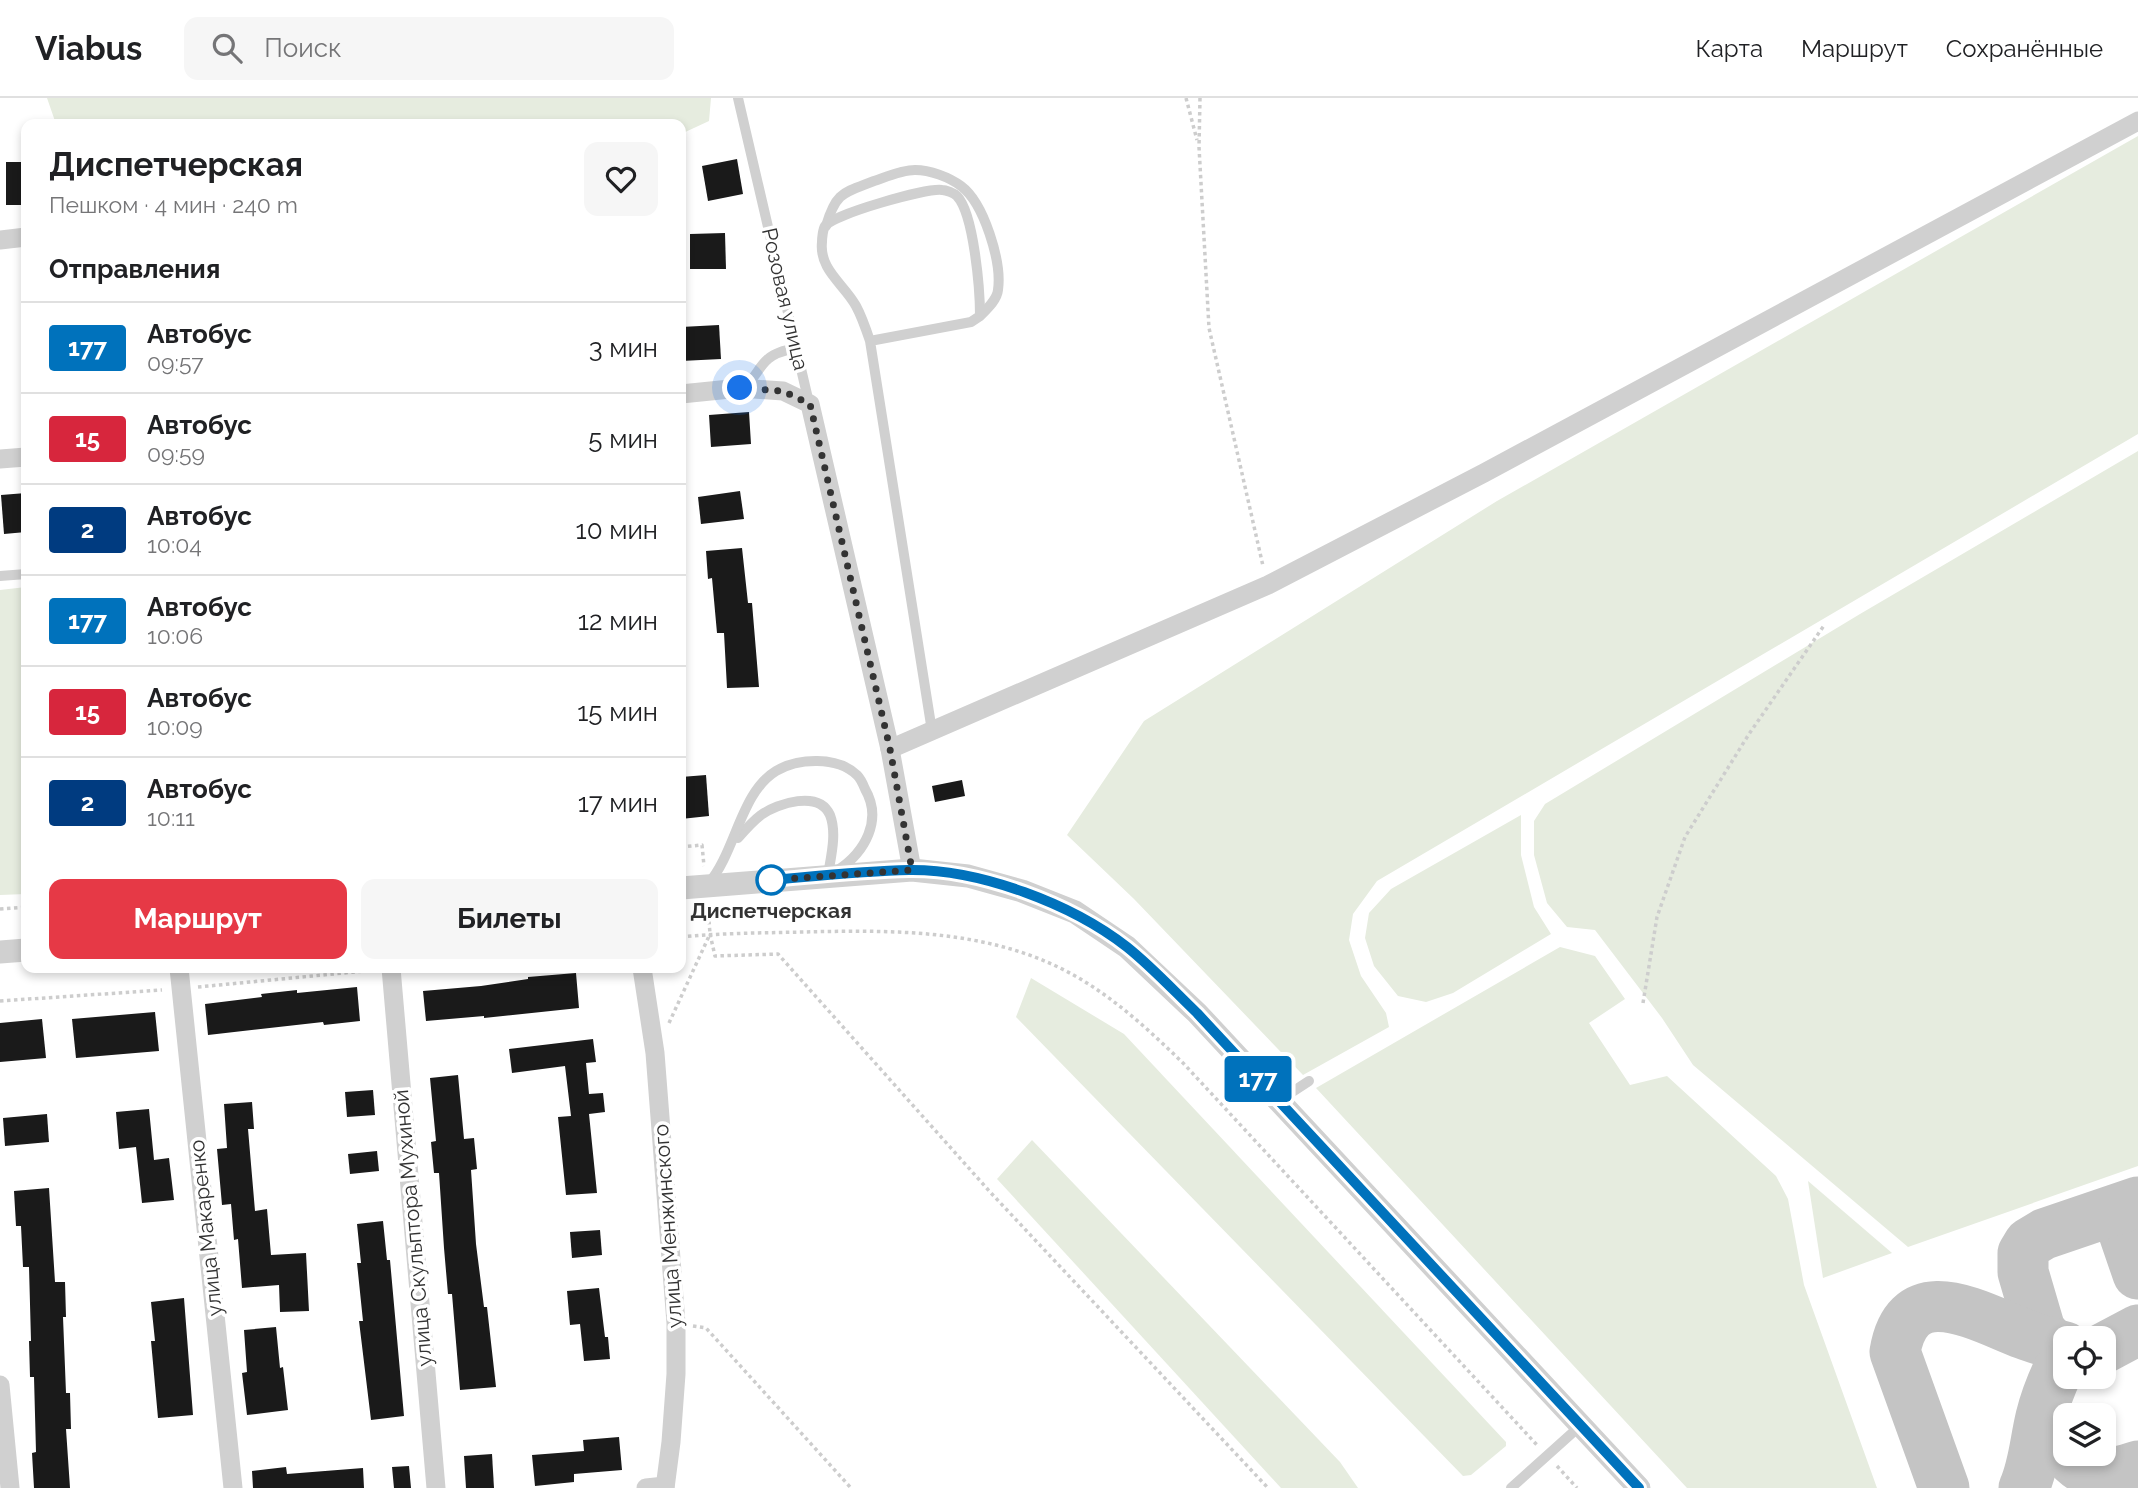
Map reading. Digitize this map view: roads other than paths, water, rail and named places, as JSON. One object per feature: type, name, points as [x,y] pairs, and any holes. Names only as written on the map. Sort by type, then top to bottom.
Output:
[{"type":"street","points":[[890,749],[1268,585],[1508,460],[2138,121]]},
{"type":"street","points":[[0,240],[21,238]]},
{"type":"street","points":[[686,393],[740,388],[783,391],[810,404]]},
{"type":"street","name":"Розовая улица","points":[[810,404],[890,749],[912,870]]},
{"type":"street","points":[[0,459],[21,457]]},
{"type":"street","points":[[686,888],[912,870],[968,876],[1021,891],[1075,912],[1127,947],[1197,1013],[1639,1488]]},
{"type":"street","points":[[0,952],[21,950]]},
{"type":"street","name":"улица Макаренко","points":[[180,973],[233,1488]]},
{"type":"street","name":"улица Скульптора Мухиной","points":[[391,973],[436,1488]]},
{"type":"street","name":"улица Менжинского","points":[[643,973],[655,1053],[676,1322],[676,1374],[671,1442],[659,1487]]},
{"type":"street","points":[[0,1385],[10,1488]]},
{"type":"lane","name":"Розовая улица","points":[[737,98],[810,404]]},
{"type":"lane","points":[[870,341],[971,322],[990,305],[998,292],[997,263],[990,234],[977,207],[941,175],[915,170],[891,175],[844,193],[832,205],[821,243],[824,261],[834,280],[855,304],[870,341],[932,731]]},
{"type":"lane","points":[[825,226],[840,215],[923,192],[959,190]]},
{"type":"lane","points":[[959,190],[971,233],[980,297],[979,316]]},
{"type":"lane","points":[[740,388],[751,382],[767,360],[779,352],[796,348]]},
{"type":"lane","points":[[0,576],[21,574]]},
{"type":"lane","points":[[706,886],[724,862],[750,800],[761,784],[776,771],[796,764],[818,761],[841,765],[858,775],[869,795],[872,812],[872,829],[863,847],[848,863],[828,876]]},
{"type":"lane","points":[[732,843],[772,808],[801,801],[819,803],[826,808],[833,827],[828,876]]},
{"type":"lane","points":[[1279,1101],[1309,1081]]},
{"type":"lane","points":[[1511,1488],[1580,1426]]},
{"type":"place","name":"Диспетчерская","points":[[771,880]]}]
